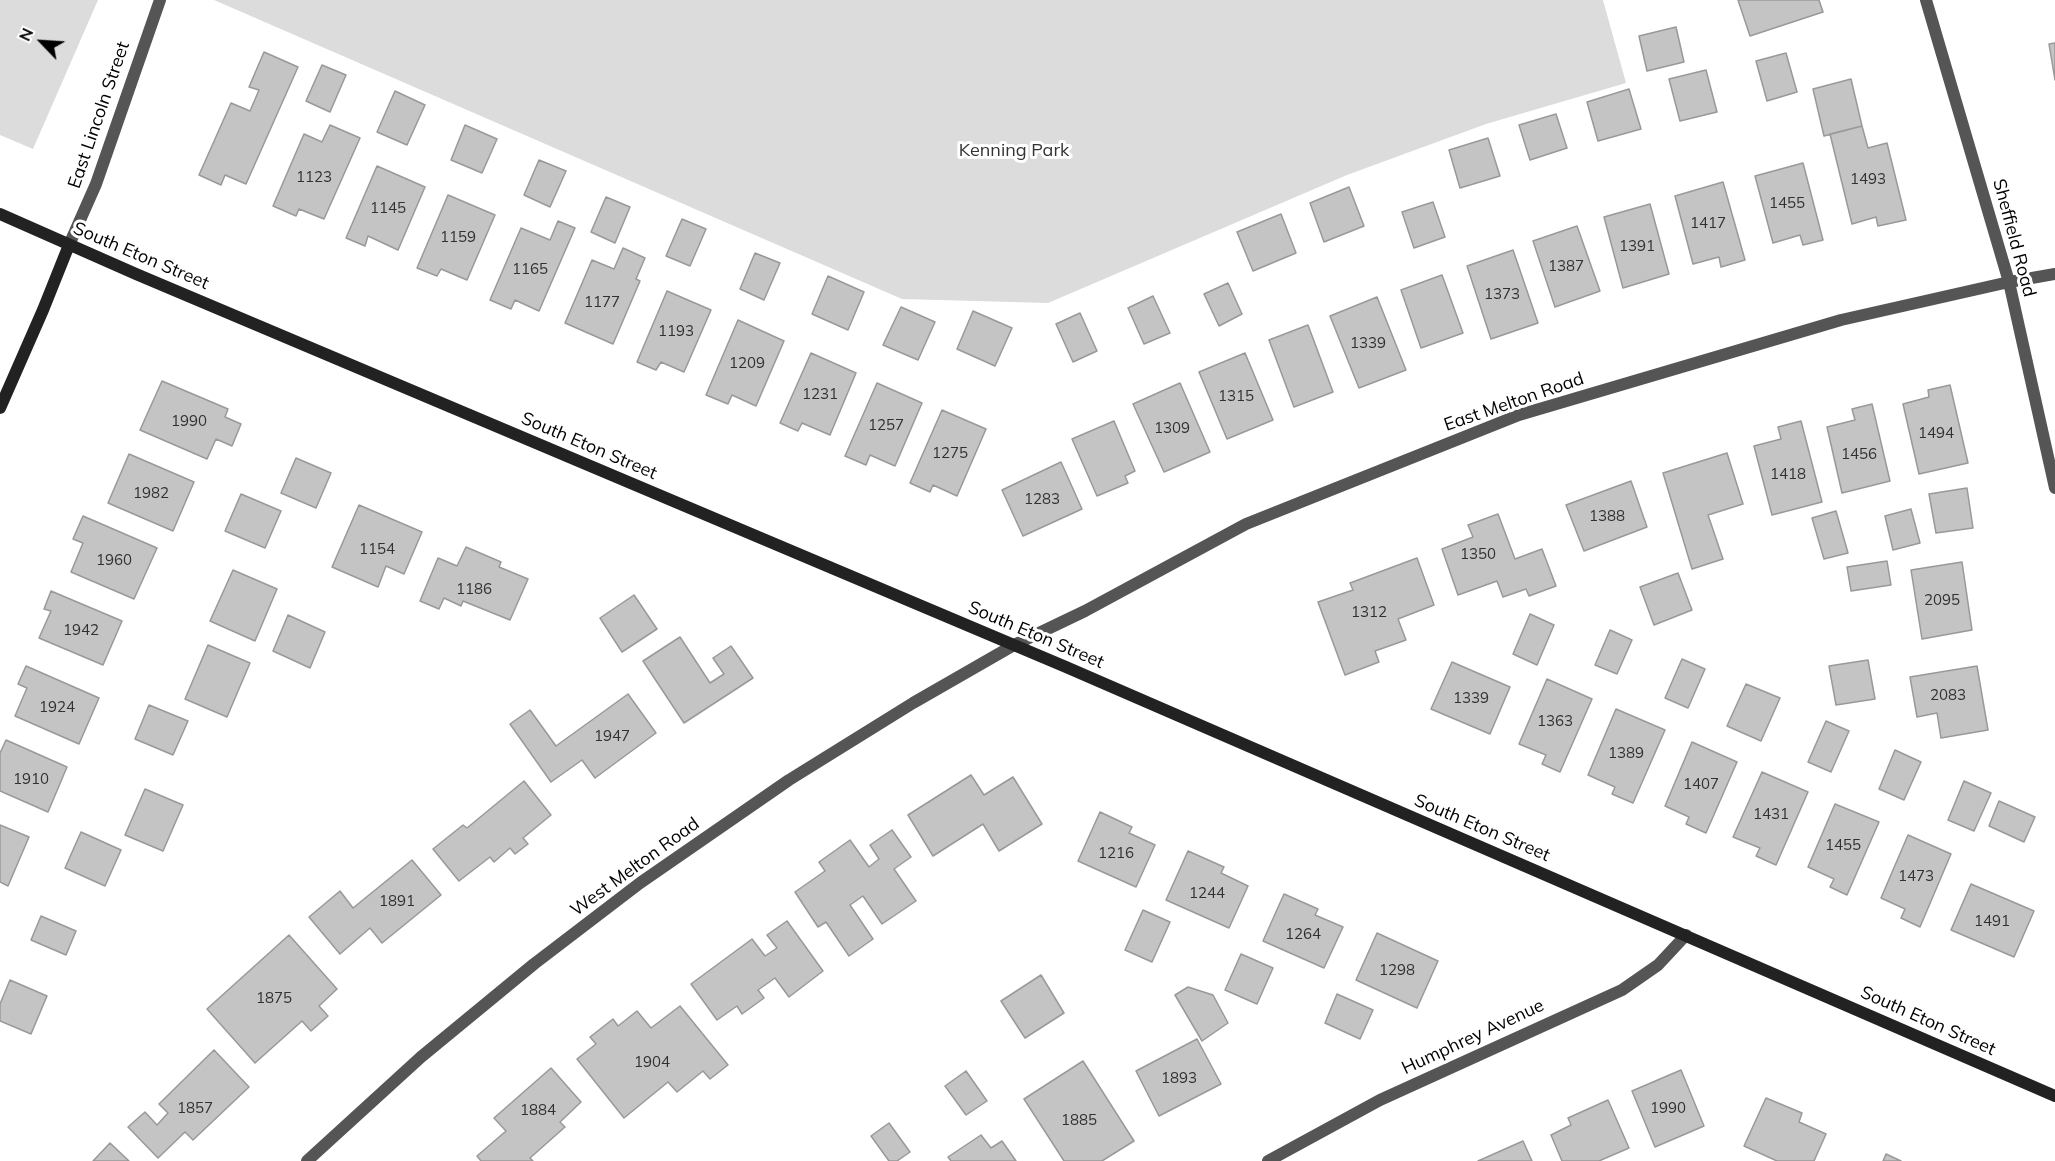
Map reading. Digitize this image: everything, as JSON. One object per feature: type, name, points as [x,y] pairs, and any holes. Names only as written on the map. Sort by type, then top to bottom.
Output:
[{"type":"street","name":"East Lincoln Street","points":[[0,408],[96,184],[160,0]]},
{"type":"street","name":"Sheffield Road","points":[[1926,0],[2009,282],[2055,488]]},
{"type":"street","name":"South Eton Street","points":[[0,214],[1014,645],[2055,1096]]},
{"type":"street","name":"East Melton Road","points":[[1014,645],[1085,611],[1246,524],[1519,415],[1840,320],[2009,282],[2055,274]]},
{"type":"street","name":"West Melton Road","points":[[307,1161],[439,1043],[534,964],[640,883],[789,780],[913,703],[1014,645]]},
{"type":"street","name":"Humphrey Avenue","points":[[1268,1161],[1380,1100],[1622,990],[1658,965],[1686,935]]},
{"type":"green space","points":[[0,0],[98,0],[33,149],[0,135]]},
{"type":"green space","name":"Kenning Park","points":[[214,0],[1603,0],[1626,83],[1486,124],[1347,175],[1048,303],[902,299]]},
{"type":"building","points":[[1738,0],[1819,0],[1823,12],[1750,36]]},
{"type":"building","points":[[1676,27],[1684,62],[1647,71],[1639,36]]},
{"type":"building","points":[[2055,43],[2055,80],[2049,44]]},
{"type":"building","points":[[264,52],[298,67],[246,184],[225,175],[221,185],[199,175],[231,103],[250,111],[259,90],[249,87]]},
{"type":"building","points":[[1786,53],[1797,92],[1767,101],[1756,61]]},
{"type":"building","points":[[322,65],[346,75],[330,112],[306,101]]},
{"type":"building","points":[[1706,70],[1717,112],[1680,121],[1669,79]]},
{"type":"building","points":[[1851,79],[1862,126],[1824,136],[1813,89]]},
{"type":"building","points":[[1629,89],[1641,129],[1598,141],[1587,102]]},
{"type":"building","points":[[395,91],[425,105],[407,145],[377,132]]},
{"type":"building","points":[[1556,114],[1567,148],[1530,160],[1519,125]]},
{"type":"building","points":[[330,125],[360,138],[324,219],[299,209],[296,216],[273,206],[304,134],[322,142]]},
{"type":"building","points":[[465,125],[497,139],[482,173],[451,160]]},
{"type":"building","points":[[1862,126],[1868,148],[1887,143],[1906,220],[1878,226],[1876,217],[1852,224],[1830,134]]},
{"type":"building","points":[[1488,138],[1500,176],[1460,188],[1449,150]]},
{"type":"building","points":[[539,160],[566,171],[550,207],[524,195]]},
{"type":"building","points":[[1803,163],[1823,240],[1803,245],[1800,235],[1773,243],[1755,176]]},
{"type":"building","points":[[377,166],[425,187],[398,250],[368,236],[365,246],[346,238]]},
{"type":"building","points":[[1723,182],[1745,260],[1721,267],[1719,257],[1693,264],[1675,196]]},
{"type":"building","points":[[1349,187],[1364,226],[1324,242],[1310,203]]},
{"type":"building","points":[[448,195],[495,215],[467,280],[441,269],[437,276],[417,268]]},
{"type":"building","points":[[606,197],[630,207],[615,243],[591,232]]},
{"type":"building","points":[[1433,202],[1445,237],[1414,248],[1402,212]]},
{"type":"building","points":[[1650,204],[1669,274],[1623,288],[1604,217]]},
{"type":"building","points":[[1281,214],[1296,253],[1253,271],[1237,232]]},
{"type":"building","points":[[682,219],[706,229],[690,266],[666,256]]},
{"type":"building","points":[[558,221],[575,228],[539,311],[515,300],[511,309],[490,300],[521,228],[550,240]]},
{"type":"building","points":[[1577,226],[1600,291],[1555,307],[1533,241]]},
{"type":"building","points":[[623,248],[645,258],[636,279],[640,281],[613,344],[565,323],[592,260],[614,269]]},
{"type":"building","points":[[1513,250],[1538,323],[1491,339],[1467,266]]},
{"type":"building","points":[[755,253],[780,263],[764,300],[740,289]]},
{"type":"building","points":[[1442,275],[1463,333],[1421,348],[1401,290]]},
{"type":"building","points":[[828,276],[864,292],[848,330],[812,314]]},
{"type":"building","points":[[1228,283],[1242,314],[1219,326],[1204,294]]},
{"type":"building","points":[[667,291],[711,310],[684,372],[661,362],[656,370],[637,362]]},
{"type":"building","points":[[1153,296],[1170,333],[1144,344],[1128,308]]},
{"type":"building","points":[[1377,297],[1406,370],[1359,388],[1330,316]]},
{"type":"building","points":[[901,307],[935,322],[918,360],[883,345]]},
{"type":"building","points":[[973,311],[1012,328],[995,366],[957,349]]},
{"type":"building","points":[[1080,313],[1097,351],[1073,362],[1056,324]]},
{"type":"building","points":[[738,320],[784,341],[756,406],[732,395],[728,404],[706,395]]},
{"type":"building","points":[[1308,325],[1333,392],[1294,407],[1269,340]]},
{"type":"building","points":[[811,353],[856,373],[830,435],[802,423],[798,431],[780,423]]},
{"type":"building","points":[[1245,353],[1273,420],[1227,439],[1199,372]]},
{"type":"building","points":[[162,381],[228,409],[225,417],[241,424],[232,446],[216,439],[207,459],[140,430]]},
{"type":"building","points":[[877,383],[922,403],[895,466],[870,455],[866,465],[845,456]]},
{"type":"building","points":[[1180,383],[1210,452],[1164,472],[1133,404]]},
{"type":"building","points":[[1950,385],[1968,463],[1919,474],[1903,404],[1929,397],[1928,390]]},
{"type":"building","points":[[1872,404],[1890,481],[1842,493],[1827,427],[1855,420],[1852,409]]},
{"type":"building","points":[[942,410],[986,429],[957,496],[933,485],[930,492],[910,483]]},
{"type":"building","points":[[1114,421],[1135,471],[1125,476],[1128,483],[1097,496],[1072,439]]},
{"type":"building","points":[[1801,421],[1822,502],[1772,515],[1754,446],[1781,439],[1778,427]]},
{"type":"building","points":[[1727,453],[1743,504],[1708,515],[1723,559],[1692,569],[1663,473]]},
{"type":"building","points":[[129,454],[194,482],[173,531],[108,503]]},
{"type":"building","points":[[296,458],[331,473],[316,508],[281,493]]},
{"type":"building","points":[[1061,462],[1082,509],[1023,536],[1002,490]]},
{"type":"building","points":[[1631,481],[1647,527],[1584,551],[1566,505]]},
{"type":"building","points":[[1967,488],[1973,528],[1936,533],[1929,494]]},
{"type":"building","points":[[241,494],[281,511],[265,548],[225,531]]},
{"type":"building","points":[[359,505],[422,532],[404,574],[386,566],[378,587],[332,567]]},
{"type":"building","points":[[1911,509],[1920,543],[1893,550],[1885,516]]},
{"type":"building","points":[[1836,511],[1848,553],[1824,559],[1812,518]]},
{"type":"building","points":[[1498,514],[1515,559],[1542,549],[1556,586],[1529,596],[1526,589],[1503,597],[1497,581],[1458,595],[1442,549],[1473,537],[1468,525]]},
{"type":"building","points":[[83,516],[157,548],[134,599],[71,572],[83,543],[73,539]]},
{"type":"building","points":[[466,547],[501,562],[499,567],[528,579],[510,620],[463,601],[461,606],[444,598],[439,609],[420,601],[438,558],[457,566]]},
{"type":"building","points":[[1417,558],[1434,605],[1398,619],[1406,640],[1375,651],[1379,662],[1345,675],[1318,602],[1353,590],[1350,583]]},
{"type":"building","points":[[1887,561],[1891,585],[1851,591],[1847,567]]},
{"type":"building","points":[[1962,562],[1972,630],[1922,639],[1911,570]]},
{"type":"building","points":[[233,570],[277,589],[255,641],[210,621]]},
{"type":"building","points":[[1678,573],[1692,610],[1654,625],[1640,587]]},
{"type":"building","points":[[51,591],[122,621],[103,665],[39,638],[51,611],[44,609]]},
{"type":"building","points":[[634,595],[657,629],[622,652],[600,618]]},
{"type":"building","points":[[1530,614],[1554,625],[1537,665],[1513,654]]},
{"type":"building","points":[[288,615],[325,632],[310,668],[273,651]]},
{"type":"building","points":[[1610,630],[1632,640],[1617,674],[1595,665]]},
{"type":"building","points":[[680,637],[710,683],[724,674],[713,658],[731,646],[753,678],[684,723],[643,661]]},
{"type":"building","points":[[208,645],[250,663],[227,717],[185,699]]},
{"type":"building","points":[[1682,659],[1705,669],[1688,708],[1665,698]]},
{"type":"building","points":[[1868,660],[1875,699],[1836,705],[1829,666]]},
{"type":"building","points":[[1452,662],[1510,687],[1490,734],[1431,709]]},
{"type":"building","points":[[26,666],[99,698],[79,744],[15,716],[27,688],[18,684]]},
{"type":"building","points":[[1977,666],[1988,730],[1941,738],[1937,713],[1917,717],[1910,677]]},
{"type":"building","points":[[1547,679],[1592,699],[1560,772],[1542,764],[1546,755],[1519,744]]},
{"type":"building","points":[[1746,684],[1780,698],[1761,741],[1727,726]]},
{"type":"building","points":[[628,694],[656,733],[595,778],[582,760],[551,782],[510,724],[530,710],[556,746]]},
{"type":"building","points":[[149,705],[188,721],[173,755],[135,739]]},
{"type":"building","points":[[1616,709],[1665,730],[1633,803],[1612,794],[1615,787],[1588,775]]},
{"type":"building","points":[[1826,721],[1849,731],[1831,772],[1808,762]]},
{"type":"building","points":[[6,740],[67,767],[48,812],[0,791],[0,753]]},
{"type":"building","points":[[1692,742],[1737,762],[1706,833],[1686,824],[1689,817],[1665,806]]},
{"type":"building","points":[[1895,750],[1921,762],[1904,800],[1879,789]]},
{"type":"building","points":[[1762,772],[1808,792],[1776,865],[1756,856],[1760,848],[1733,837]]},
{"type":"building","points":[[971,775],[984,795],[1013,777],[1042,824],[999,851],[983,824],[933,856],[908,815]]},
{"type":"building","points":[[524,781],[551,815],[523,838],[528,844],[515,854],[510,848],[494,862],[490,857],[459,881],[433,849],[463,825],[467,828]]},
{"type":"building","points":[[1964,781],[1991,793],[1974,831],[1948,820]]},
{"type":"building","points":[[145,789],[183,805],[163,851],[125,835]]},
{"type":"building","points":[[1999,801],[2035,817],[2024,842],[1989,826]]},
{"type":"building","points":[[1835,804],[1879,822],[1847,895],[1830,887],[1834,879],[1808,867]]},
{"type":"building","points":[[1100,812],[1132,827],[1129,833],[1155,845],[1136,887],[1078,861]]},
{"type":"building","points":[[0,825],[29,837],[8,886],[0,882]]},
{"type":"building","points":[[892,830],[911,857],[894,869],[916,901],[882,924],[863,896],[850,905],[873,939],[849,956],[826,922],[818,927],[795,892],[825,871],[819,862],[850,840],[869,867],[879,859],[870,845]]},
{"type":"building","points":[[81,832],[121,850],[105,886],[65,868]]},
{"type":"building","points":[[1908,835],[1951,854],[1920,927],[1901,918],[1905,909],[1881,898]]},
{"type":"building","points":[[1188,851],[1224,867],[1221,873],[1248,886],[1229,928],[1166,900]]},
{"type":"building","points":[[412,860],[441,895],[382,943],[370,928],[340,954],[309,917],[340,891],[353,908]]},
{"type":"building","points":[[1971,884],[2034,911],[2014,957],[1951,930]]},
{"type":"building","points":[[1284,894],[1318,909],[1315,915],[1343,927],[1324,968],[1263,941]]},
{"type":"building","points":[[1143,910],[1170,922],[1152,962],[1125,950]]},
{"type":"building","points":[[41,916],[76,931],[66,955],[31,940]]},
{"type":"building","points":[[787,921],[823,971],[789,997],[775,978],[758,990],[764,998],[742,1014],[737,1006],[717,1020],[691,984],[752,939],[765,956],[777,948],[767,935]]},
{"type":"building","points":[[1377,933],[1438,961],[1417,1008],[1356,980]]},
{"type":"building","points":[[289,935],[337,989],[319,1006],[328,1016],[311,1031],[302,1021],[255,1063],[207,1009]]},
{"type":"building","points":[[1241,954],[1273,968],[1257,1004],[1225,990]]},
{"type":"building","points":[[1041,975],[1064,1013],[1025,1038],[1001,1001]]},
{"type":"building","points":[[10,980],[47,996],[31,1034],[0,1021],[0,1004]]},
{"type":"building","points":[[1188,987],[1213,995],[1228,1023],[1202,1041],[1175,995]]},
{"type":"building","points":[[1337,994],[1373,1010],[1360,1039],[1325,1023]]},
{"type":"building","points":[[680,1006],[728,1065],[710,1079],[703,1071],[677,1092],[668,1082],[624,1118],[577,1059],[596,1044],[590,1037],[613,1019],[618,1026],[637,1011],[651,1028]]},
{"type":"building","points":[[1197,1039],[1221,1084],[1159,1116],[1136,1071]]},
{"type":"building","points":[[214,1050],[249,1087],[193,1140],[185,1132],[158,1158],[128,1127],[145,1112],[157,1125],[168,1113],[159,1104]]},
{"type":"building","points":[[1083,1061],[1134,1141],[1102,1161],[1064,1161],[1024,1099]]},
{"type":"building","points":[[551,1068],[581,1102],[560,1122],[565,1127],[530,1158],[533,1161],[481,1161],[477,1156],[506,1131],[494,1118]]},
{"type":"building","points":[[1681,1070],[1704,1126],[1655,1147],[1632,1091]]},
{"type":"building","points":[[966,1071],[987,1101],[966,1115],[945,1086]]},
{"type":"building","points":[[1766,1098],[1802,1113],[1799,1122],[1826,1134],[1814,1161],[1777,1161],[1744,1146]]},
{"type":"building","points":[[1608,1100],[1629,1148],[1599,1161],[1562,1161],[1551,1135],[1571,1125],[1568,1118]]},
{"type":"building","points":[[889,1123],[910,1152],[897,1161],[889,1161],[871,1136]]},
{"type":"building","points":[[981,1135],[991,1148],[1002,1141],[1016,1161],[951,1161],[948,1157]]},
{"type":"building","points":[[1523,1141],[1532,1161],[1478,1161]]},
{"type":"building","points":[[110,1143],[129,1161],[93,1161]]},
{"type":"building","points":[[1886,1154],[1901,1161],[1883,1161]]}]
